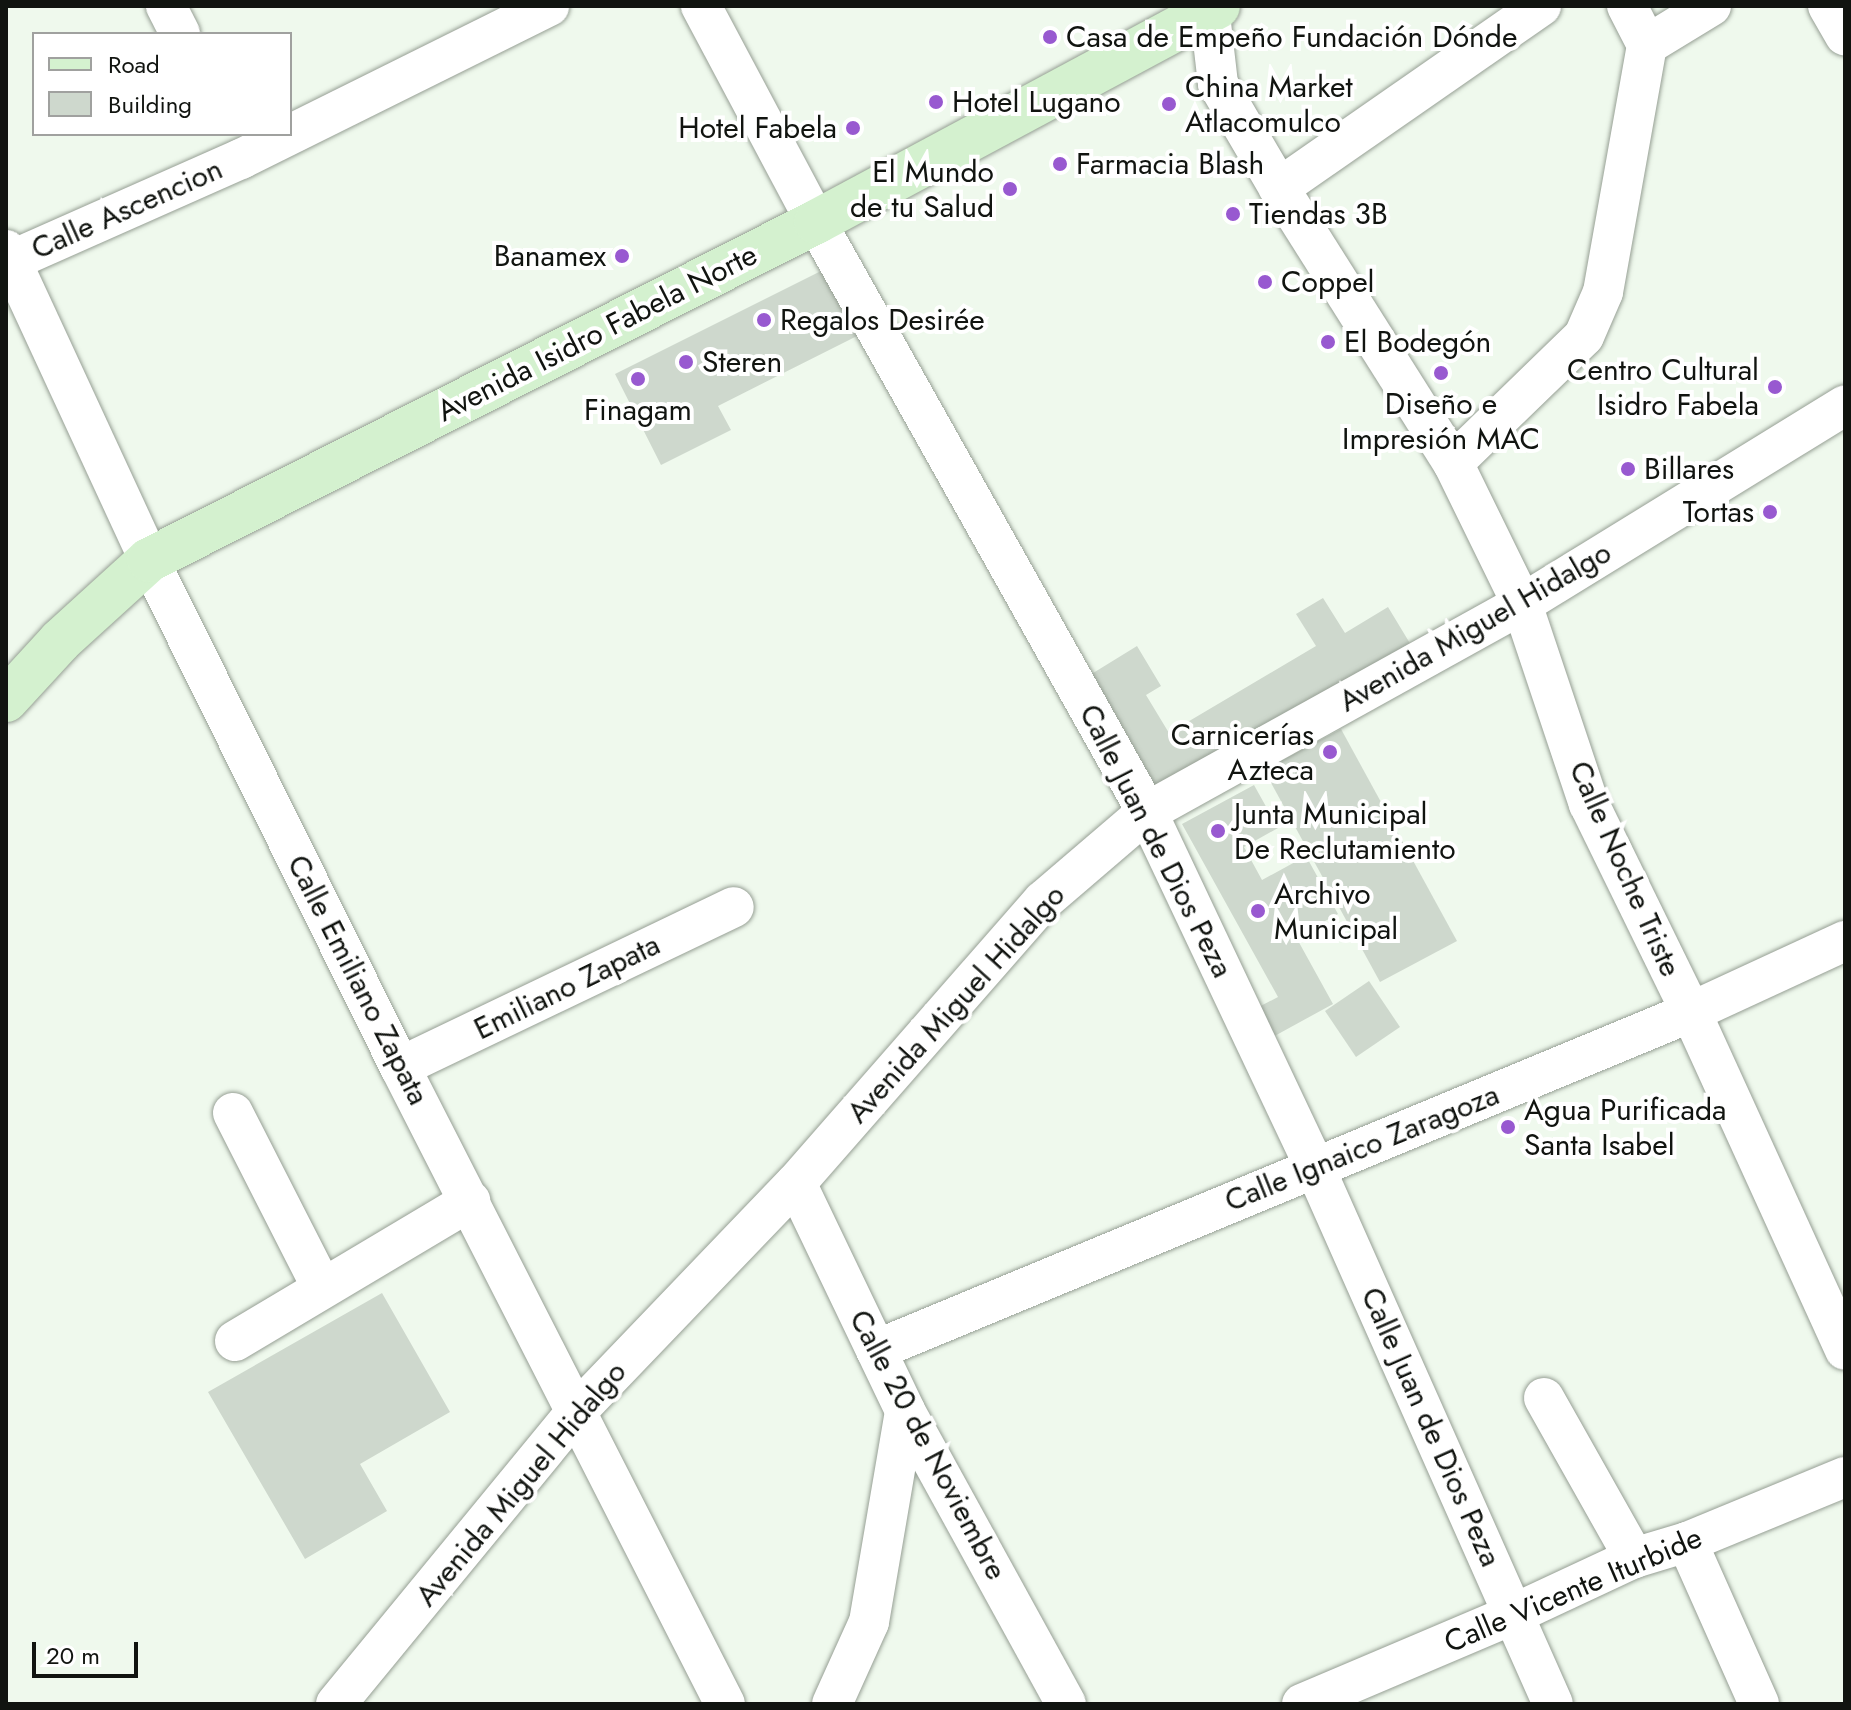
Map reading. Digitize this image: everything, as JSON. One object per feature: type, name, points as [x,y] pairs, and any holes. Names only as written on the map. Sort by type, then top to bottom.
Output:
[{"type":"main road","name":"Avenida Isidro Fabela Norte","points":[[6,700],[60,641],[149,560],[816,222],[1213,7]]},
{"type":"street","points":[[166,6],[179,32]]},
{"type":"street","name":"Calle Ascencion","points":[[292,121],[549,6]]},
{"type":"street","name":"Calle Juan de Dios Peza","points":[[701,6],[816,222],[1147,812],[1315,1168],[1553,1704]]},
{"type":"street","points":[[1279,188],[1541,6]]},
{"type":"street","points":[[1453,463],[1584,336],[1603,292],[1647,45],[1627,6]]},
{"type":"street","points":[[1647,45],[1711,6]]},
{"type":"street","points":[[1828,6],[1845,36]]},
{"type":"street","name":"Calle Noche Triste","points":[[1213,7],[1218,84],[1279,188],[1453,463],[1522,604],[1589,804],[1691,1012],[1845,1350]]},
{"type":"street","name":"Calle Ascencion","points":[[8,258],[257,136]]},
{"type":"street","name":"Calle Emiliano Zapata","points":[[8,258],[149,560],[400,1067],[725,1704]]},
{"type":"street","name":"Avenida Miguel Hidalgo","points":[[336,1704],[577,1411],[796,1183],[1043,901],[1147,812],[1522,604],[1845,405]]},
{"type":"street","points":[[6,670],[60,641]]},
{"type":"street","name":"Emiliano Zapata","points":[[400,1067],[734,907]]},
{"type":"street","name":"Calle Ignaico Zaragoza","points":[[876,1350],[1691,1012],[1845,941]]},
{"type":"street","points":[[233,1113],[322,1288]]},
{"type":"street","name":"Calle 20 de Noviembre","points":[[796,1183],[905,1411],[1066,1704]]},
{"type":"street","points":[[235,1341],[470,1201]]},
{"type":"street","points":[[1544,1398],[1634,1558]]},
{"type":"street","points":[[832,1704],[869,1622],[905,1411]]},
{"type":"street","name":"Calle Vicente Iturbide","points":[[1302,1704],[1514,1614],[1634,1558],[1687,1542],[1845,1477]]},
{"type":"street","points":[[1687,1542],[1759,1704]]},
{"type":"building","points":[[827,268],[861,334],[718,406],[731,430],[661,465],[615,374]]},
{"type":"building","points":[[1323,598],[1345,633],[1388,607],[1411,645],[1157,796],[1085,678],[1137,646],[1161,686],[1146,695],[1169,733],[1316,646],[1296,614]]},
{"type":"building","points":[[1341,729],[1457,941],[1380,982],[1264,770]]},
{"type":"building","points":[[1254,785],[1278,828],[1244,847],[1262,880],[1306,856],[1338,914],[1296,937],[1333,1004],[1269,1039],[1253,1010],[1278,997],[1182,824]]},
{"type":"building","points":[[1369,981],[1400,1027],[1356,1057],[1325,1011]]},
{"type":"building","points":[[382,1293],[450,1412],[360,1464],[387,1511],[305,1559],[208,1392]]},
{"type":"place","name":"Casa de Empeño Fundación Dónde","points":[[1050,37]]},
{"type":"place","name":"Hotel Lugano","points":[[936,102]]},
{"type":"place","name":"China Market Atlacomulco","points":[[1169,104]]},
{"type":"place","name":"Hotel Fabela","points":[[853,128]]},
{"type":"place","name":"Farmacia Blash","points":[[1060,164]]},
{"type":"place","name":"El Mundo de tu Salud","points":[[1010,189]]},
{"type":"place","name":"Tiendas 3B","points":[[1233,214]]},
{"type":"place","name":"Banamex","points":[[622,256]]},
{"type":"place","name":"Coppel","points":[[1265,282]]},
{"type":"place","name":"Regalos Desirée","points":[[764,320]]},
{"type":"place","name":"El Bodegón","points":[[1328,342]]},
{"type":"place","name":"Steren","points":[[686,362]]},
{"type":"place","name":"Diseño e Impresión MAC","points":[[1441,373]]},
{"type":"place","name":"Finagam","points":[[638,379]]},
{"type":"place","name":"Centro Cultural Isidro Fabela","points":[[1775,387]]},
{"type":"place","name":"Billares","points":[[1628,469]]},
{"type":"place","name":"Tortas","points":[[1770,512]]},
{"type":"place","name":"Carnicerías Azteca","points":[[1330,752]]},
{"type":"place","name":"Junta Municipal De Reclutamiento","points":[[1218,831]]},
{"type":"place","name":"Archivo Municipal","points":[[1258,911]]},
{"type":"place","name":"Agua Purificada Santa Isabel","points":[[1508,1127]]}]
